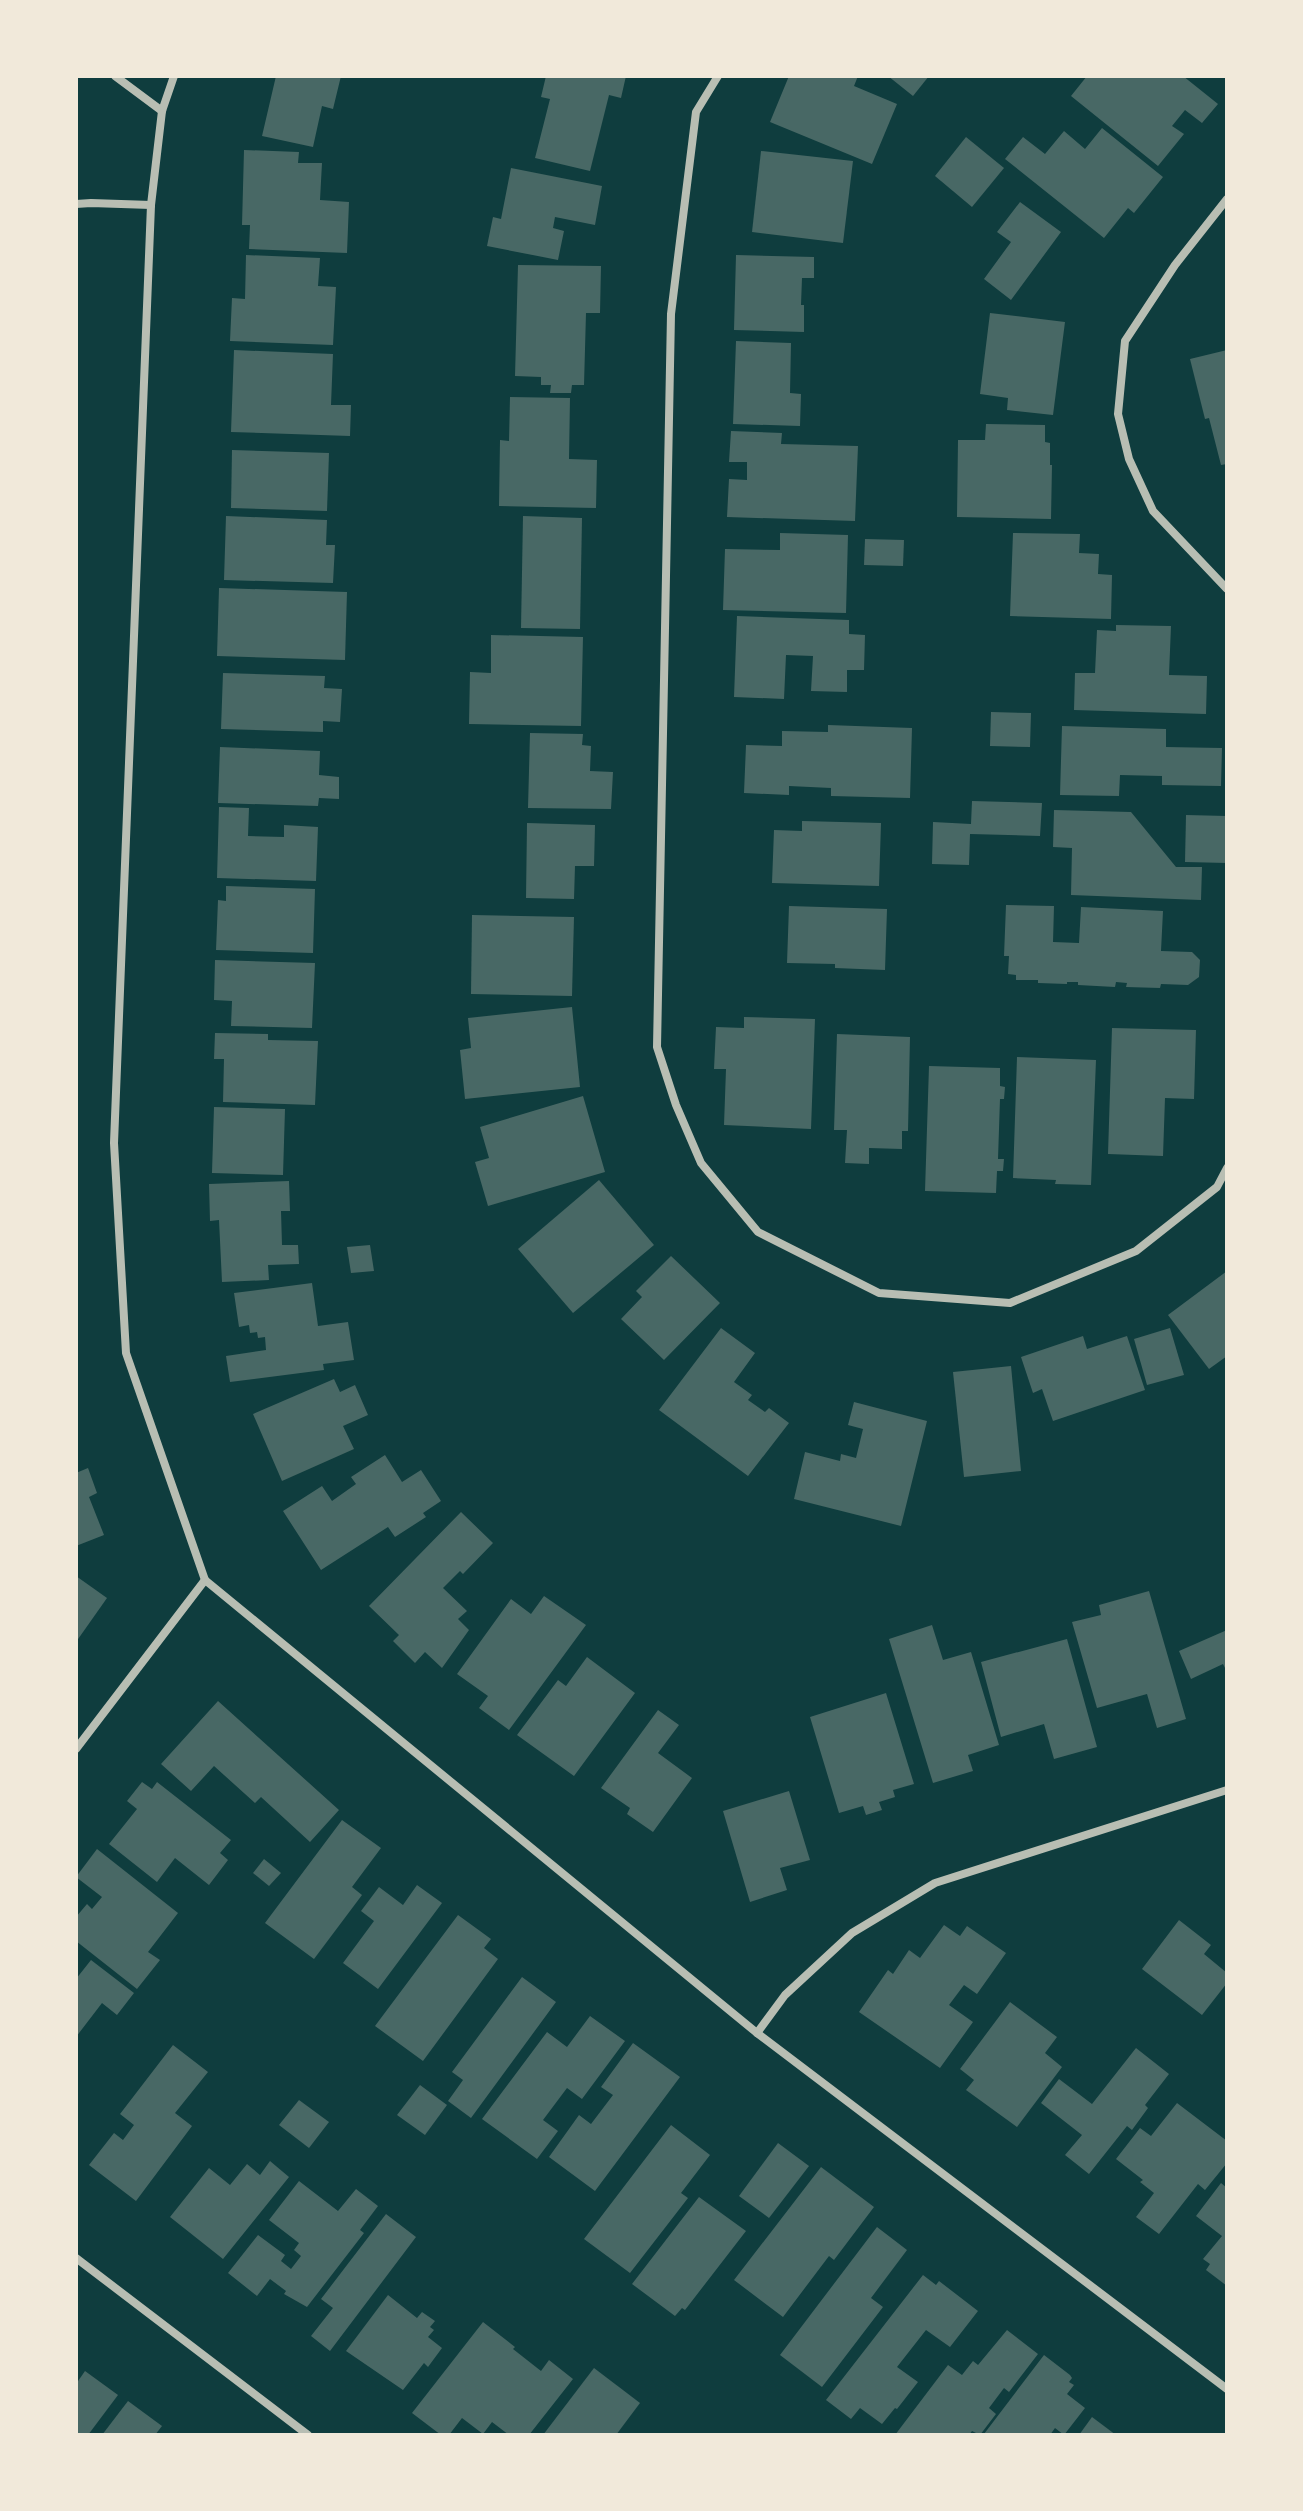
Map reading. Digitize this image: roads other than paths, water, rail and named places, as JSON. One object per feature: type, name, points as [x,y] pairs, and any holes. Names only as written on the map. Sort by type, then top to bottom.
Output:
[{"type":"street","points":[[115,76],[162,111]]},
{"type":"street","points":[[174,76],[162,111],[151,205],[114,1143],[126,1353],[205,1580],[757,2033],[1227,2389]]},
{"type":"street","points":[[718,76],[696,112],[671,314],[657,1047],[676,1105],[701,1163],[758,1232],[879,1293],[1010,1303],[1136,1251],[1217,1187],[1227,1168]]},
{"type":"street","points":[[1227,199],[1175,265],[1125,341],[1118,414],[1129,459],[1153,511],[1227,589]]},
{"type":"street","points":[[76,204],[151,205]]},
{"type":"street","points":[[76,1749],[205,1580]]},
{"type":"street","points":[[757,2033],[785,1995],[852,1933],[935,1883],[1227,1790]]},
{"type":"street","points":[[76,2258],[308,2435]]}]
